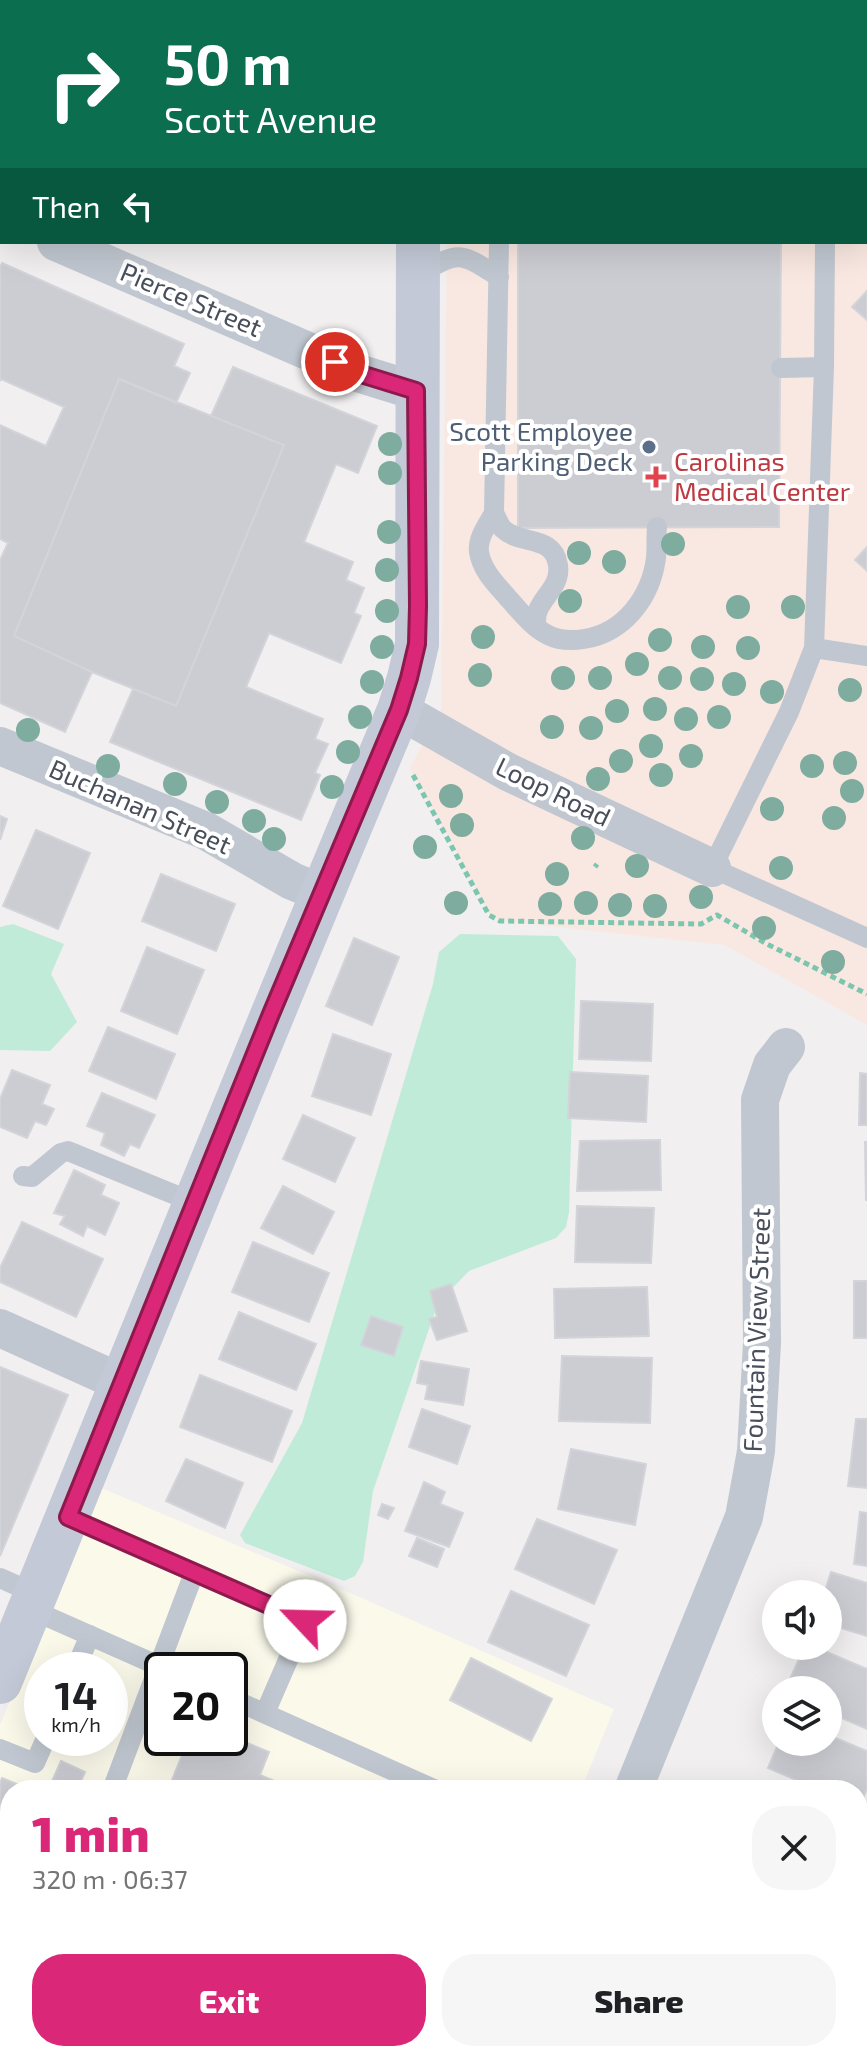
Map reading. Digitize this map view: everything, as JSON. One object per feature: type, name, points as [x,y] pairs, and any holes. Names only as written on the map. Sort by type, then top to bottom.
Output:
[{"type":"main road","points":[[0,1682],[22,1594],[68,1517],[321,893],[399,710],[409,678],[417,644],[418,606],[418,258]]},
{"type":"street","name":"Pierce Street","points":[[61,244],[361,374],[416,391]]},
{"type":"street","name":"Loop Road","points":[[399,710],[508,772],[712,868]]},
{"type":"street","name":"Buchanan Street","points":[[0,746],[206,831],[292,881],[321,893]]},
{"type":"street","name":"Fountain View Street","points":[[637,1780],[744,1517],[756,1451],[761,1373],[760,1100],[772,1065],[786,1047]]},
{"type":"street","points":[[0,1328],[122,1383]]},
{"type":"lane","points":[[499,244],[494,513],[501,528],[512,535],[542,542],[552,549],[558,564],[557,582],[537,610],[537,628]]},
{"type":"lane","points":[[825,244],[814,648],[789,712],[712,868],[867,938]]},
{"type":"lane","points":[[418,258],[462,257],[499,277]]},
{"type":"lane","points":[[781,368],[824,367]]},
{"type":"lane","points":[[494,513],[482,534],[478,550],[484,568],[537,628],[549,636],[569,641],[600,636],[626,621],[652,577],[657,527]]},
{"type":"lane","points":[[814,648],[867,656]]},
{"type":"lane","points":[[23,1176],[32,1177],[61,1153],[68,1151],[195,1203]]},
{"type":"lane","points":[[68,1517],[305,1621],[265,1713]]},
{"type":"lane","points":[[168,1652],[194,1573]]},
{"type":"lane","points":[[22,1594],[90,1635],[144,1659]]},
{"type":"lane","points":[[83,1652],[90,1635]]},
{"type":"lane","points":[[248,1706],[414,1780]]},
{"type":"lane","points":[[116,1780],[144,1713]]},
{"type":"lane","points":[[0,1749],[35,1763],[38,1756]]},
{"type":"path","points":[[413,775],[489,915],[500,921],[701,924],[717,915],[867,994]]},
{"type":"shaded area","name":"Carolinas Medical Center","points":[[447,244],[867,244],[867,1025],[725,945],[500,921],[490,915],[410,768],[441,711]]},
{"type":"shaded area","points":[[99,1487],[614,1709],[585,1780],[0,1780],[0,1725],[24,1667],[24,1756],[128,1756],[128,1652],[30,1652]]},
{"type":"green space","points":[[13,924],[64,944],[51,974],[77,1022],[50,1051],[0,1050],[0,927]]},
{"type":"green space","points":[[460,934],[558,936],[576,959],[569,1212],[566,1227],[556,1238],[469,1271],[438,1303],[373,1491],[363,1562],[355,1576],[344,1581],[245,1543],[240,1535],[302,1423],[433,984],[439,952]]},
{"type":"building","name":"Scott Employee Parking Deck","points":[[518,244],[781,244],[779,527],[518,528]]},
{"type":"building","points":[[2,263],[184,344],[174,366],[190,373],[176,403],[119,379],[14,636],[92,672],[65,732],[0,703],[0,560],[8,543],[0,539],[0,425],[46,446],[64,407],[0,381]]},
{"type":"building","points":[[867,291],[867,320],[852,307]]},
{"type":"building","points":[[233,367],[377,426],[358,473],[336,464],[304,542],[353,562],[346,580],[364,588],[354,613],[361,616],[341,663],[269,633],[246,687],[323,719],[315,739],[328,744],[315,773],[320,775],[301,820],[110,742],[133,689],[176,706],[284,445],[211,416]]},
{"type":"building","points":[[119,379],[284,445],[176,706],[14,636]]},
{"type":"building","points":[[867,547],[867,571],[855,560]]},
{"type":"building","points":[[0,816],[7,819],[0,840]]},
{"type":"building","points":[[36,830],[90,853],[58,929],[3,906]]},
{"type":"building","points":[[161,874],[235,904],[216,951],[142,921]]},
{"type":"building","points":[[354,938],[399,957],[372,1025],[326,1006]]},
{"type":"building","points":[[147,947],[204,970],[177,1034],[121,1011]]},
{"type":"building","points":[[581,1001],[653,1004],[651,1061],[579,1059]]},
{"type":"building","points":[[108,1027],[175,1054],[156,1099],[89,1071]]},
{"type":"building","points":[[333,1034],[391,1054],[371,1115],[312,1096]]},
{"type":"building","points":[[12,1070],[50,1085],[42,1104],[54,1109],[46,1125],[35,1121],[27,1138],[0,1127],[0,1099]]},
{"type":"building","points":[[570,1072],[648,1076],[646,1122],[568,1118]]},
{"type":"building","points":[[860,1073],[867,1074],[867,1125],[859,1125]]},
{"type":"building","points":[[102,1093],[155,1115],[139,1148],[130,1144],[124,1156],[101,1145],[105,1133],[87,1126]]},
{"type":"building","points":[[303,1115],[355,1138],[335,1182],[283,1159]]},
{"type":"building","points":[[660,1140],[661,1190],[577,1191],[580,1141]]},
{"type":"building","points":[[867,1142],[867,1200],[866,1200]]},
{"type":"building","points":[[74,1170],[105,1185],[101,1195],[119,1203],[105,1235],[87,1226],[83,1236],[60,1224],[65,1216],[54,1213]]},
{"type":"building","points":[[283,1186],[334,1212],[313,1254],[261,1228]]},
{"type":"building","points":[[577,1206],[654,1208],[651,1263],[575,1262]]},
{"type":"building","points":[[22,1222],[103,1259],[76,1317],[0,1282],[0,1268]]},
{"type":"building","points":[[253,1242],[329,1273],[309,1322],[232,1292]]},
{"type":"building","points":[[854,1281],[867,1281],[867,1338],[854,1338]]},
{"type":"building","points":[[451,1284],[467,1331],[437,1340],[429,1319],[437,1317],[430,1291]]},
{"type":"building","points":[[647,1287],[649,1336],[555,1338],[554,1289]]},
{"type":"building","points":[[239,1312],[316,1344],[296,1390],[219,1359]]},
{"type":"building","points":[[371,1316],[403,1327],[394,1356],[361,1345]]},
{"type":"building","points":[[562,1356],[652,1358],[650,1423],[559,1421]]},
{"type":"building","points":[[421,1361],[469,1369],[463,1405],[425,1399],[428,1385],[417,1383]]},
{"type":"building","points":[[0,1367],[68,1395],[0,1556]]},
{"type":"building","points":[[200,1375],[292,1411],[272,1462],[180,1427]]},
{"type":"building","points":[[422,1409],[470,1426],[457,1464],[409,1447]]},
{"type":"building","points":[[856,1419],[867,1419],[867,1488],[848,1486]]},
{"type":"building","points":[[571,1449],[646,1464],[635,1525],[558,1509]]},
{"type":"building","points":[[186,1459],[243,1483],[225,1528],[166,1501]]},
{"type":"building","points":[[424,1482],[445,1492],[440,1504],[463,1513],[449,1547],[405,1531]]},
{"type":"building","points":[[382,1504],[394,1508],[388,1519],[378,1515]]},
{"type":"building","points":[[860,1512],[867,1513],[867,1566],[854,1564]]},
{"type":"building","points":[[537,1519],[617,1550],[594,1604],[515,1569]]},
{"type":"building","points":[[417,1538],[444,1549],[437,1567],[409,1556]]},
{"type":"building","points":[[831,1572],[867,1583],[867,1636],[842,1628],[842,1580],[828,1580]]},
{"type":"building","points":[[511,1591],[589,1625],[566,1676],[488,1642]]},
{"type":"building","points":[[471,1658],[552,1699],[531,1741],[450,1700]]},
{"type":"building","points":[[842,1658],[867,1669],[867,1729],[842,1718],[842,1676],[791,1676],[799,1660]]},
{"type":"building","points":[[842,1741],[867,1751],[867,1780],[796,1780],[768,1768],[773,1756],[842,1756]]},
{"type":"building","points":[[248,1743],[269,1752],[260,1775],[272,1780],[172,1780],[182,1756],[248,1756]]},
{"type":"building","points":[[61,1761],[85,1772],[81,1780],[53,1780]]},
{"type":"place","name":"Scott Employee Parking Deck","points":[[649,447]]},
{"type":"place","name":"Carolinas Medical Center","points":[[656,477]]},
{"type":"route","points":[[305,1621],[68,1517],[271,1014],[399,710],[417,644],[416,391],[361,374],[335,362]]}]
